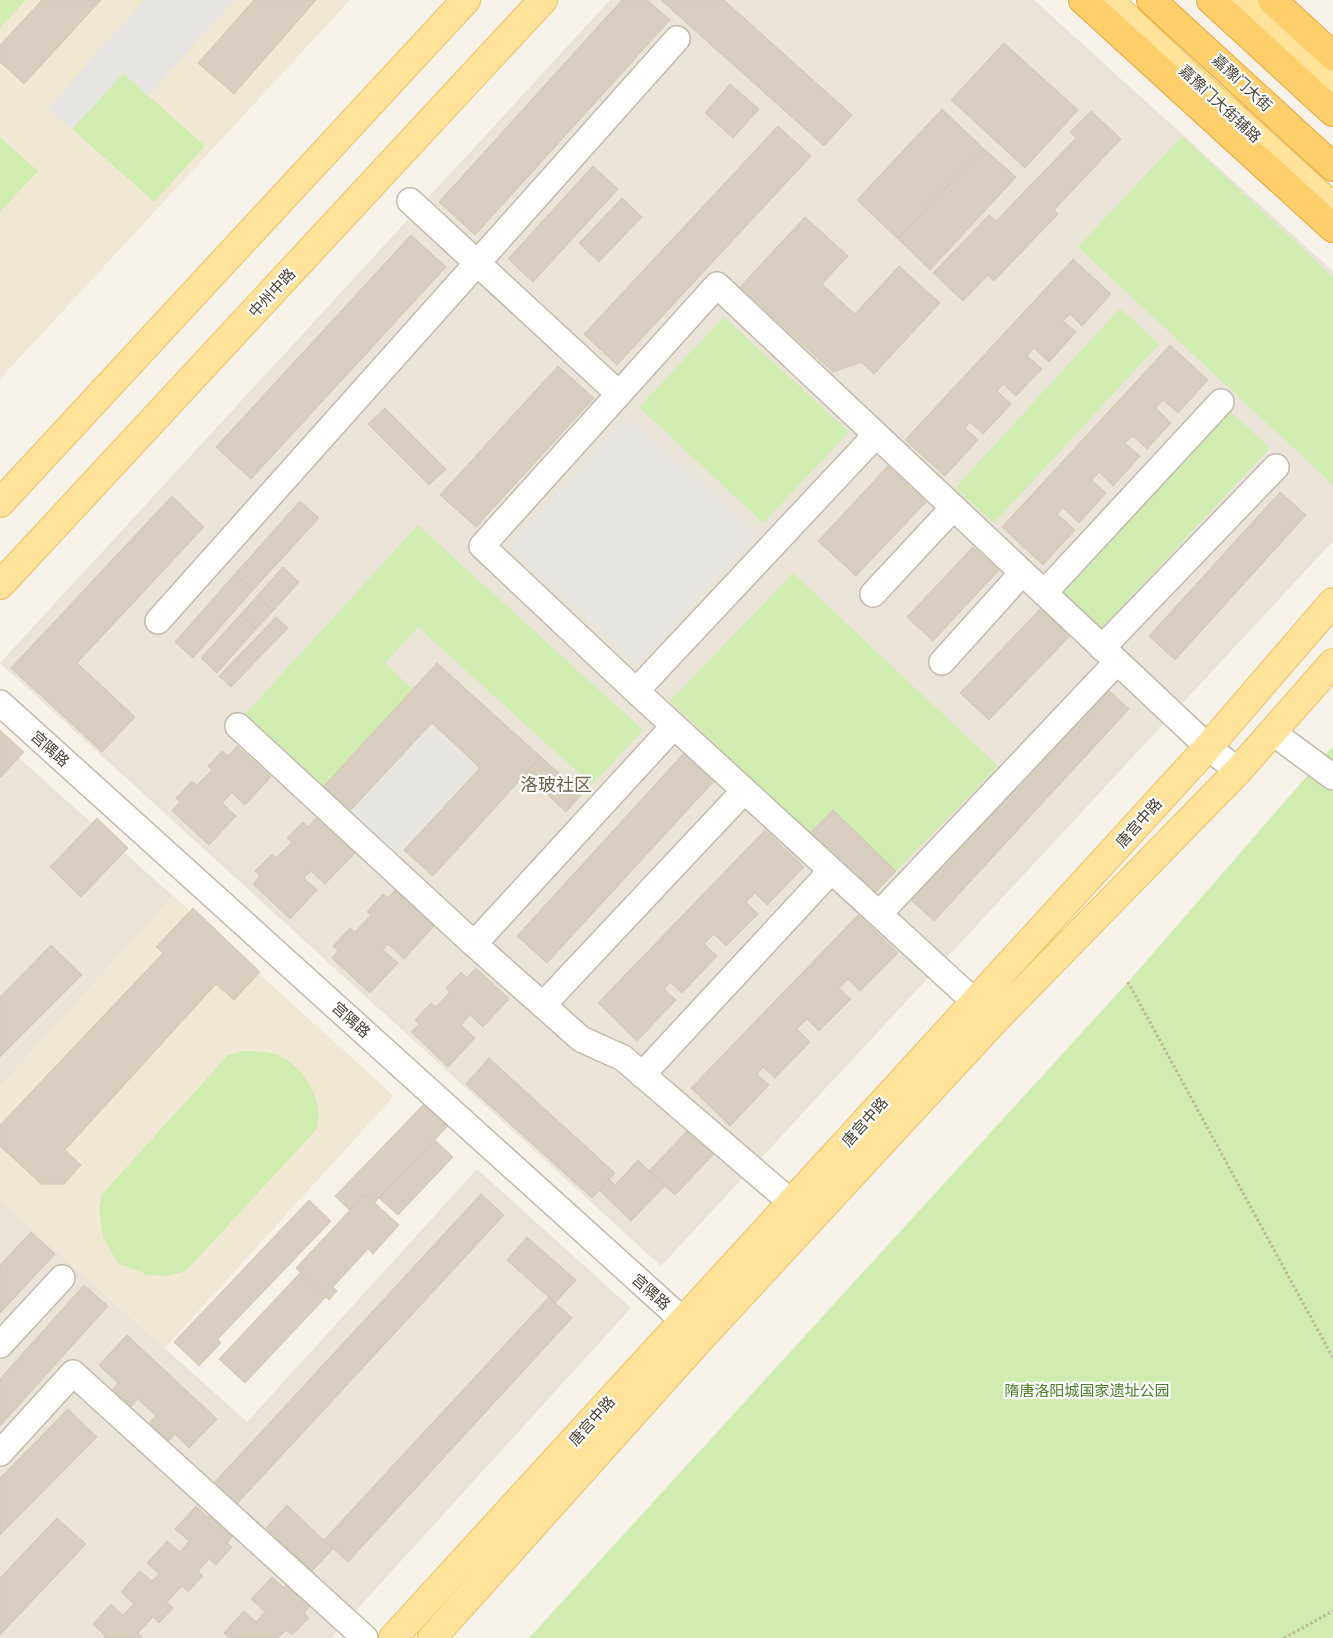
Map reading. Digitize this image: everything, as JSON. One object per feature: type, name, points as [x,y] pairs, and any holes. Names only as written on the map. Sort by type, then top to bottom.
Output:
[{"type":"highway","points":[[1083,0],[1333,228]]},
{"type":"highway","name":"嘉豫门大街","points":[[1151,0],[1333,167]]},
{"type":"highway","points":[[1211,0],[1333,112]]},
{"type":"highway","points":[[1272,0],[1333,56]]},
{"type":"main road","points":[[0,503],[466,0]]},
{"type":"main road","name":"中州中路","points":[[0,585],[543,0]]},
{"type":"main road","name":"嘉豫门大街辅路","points":[[1108,0],[1201,88],[1333,207]]},
{"type":"main road","points":[[1239,0],[1333,84]]},
{"type":"main road","name":"唐宫中路","points":[[802,1211],[975,1002],[1208,747],[1333,602]]},
{"type":"main road","name":"唐宫中路","points":[[393,1638],[692,1329],[802,1211],[995,1020],[1238,772],[1333,663]]},
{"type":"main road","name":"唐宫中路","points":[[432,1638],[692,1329]]},
{"type":"street","points":[[158,621],[678,39]]},
{"type":"street","points":[[410,201],[619,394]]},
{"type":"street","points":[[995,1020],[636,691],[482,546],[716,285],[1208,747],[1238,772]]},
{"type":"street","points":[[1044,593],[1221,402]]},
{"type":"street","points":[[636,691],[876,435]]},
{"type":"street","points":[[879,914],[1276,467]]},
{"type":"street","points":[[872,594],[953,508]]},
{"type":"street","points":[[942,662],[1022,573]]},
{"type":"street","name":"宫隅路","points":[[0,703],[692,1329]]},
{"type":"street","points":[[238,726],[474,944],[581,1039],[623,1058],[802,1211]]},
{"type":"street","points":[[474,944],[674,726]]},
{"type":"street","points":[[1272,732],[1333,777]]},
{"type":"street","points":[[543,1005],[744,790]]},
{"type":"street","points":[[642,1075],[831,871]]},
{"type":"street","points":[[0,1345],[62,1278]]},
{"type":"street","points":[[0,1452],[73,1373],[365,1638]]},
{"type":"path","points":[[1128,982],[1333,1358]]},
{"type":"path","points":[[1284,1638],[1333,1611]]},
{"type":"shaded area","points":[[0,0],[350,0],[0,379]]},
{"type":"shaded area","points":[[144,0],[234,0],[148,96],[123,73],[72,129],[48,108]]},
{"type":"shaded area","points":[[610,0],[1034,0],[1333,271],[1333,541],[661,1266],[0,663]]},
{"type":"shaded area","points":[[627,417],[756,533],[638,664],[509,547]]},
{"type":"shaded area","points":[[432,723],[480,768],[397,858],[348,813]]},
{"type":"shaded area","points":[[0,741],[173,896],[0,1087]]},
{"type":"shaded area","points":[[173,896],[394,1096],[165,1348],[0,1200],[0,1087]]},
{"type":"shaded area","points":[[477,1169],[631,1308],[331,1638],[0,1638],[0,1200],[247,1422]]},
{"type":"green space","points":[[0,0],[26,0],[0,28]]},
{"type":"green space","points":[[123,73],[205,146],[154,202],[72,129]]},
{"type":"green space","points":[[1182,136],[1333,277],[1333,485],[1078,247]]},
{"type":"green space","points":[[0,137],[38,171],[0,212]]},
{"type":"green space","points":[[1120,308],[1159,344],[994,523],[955,488]]},
{"type":"green space","points":[[724,317],[849,432],[763,523],[639,407]]},
{"type":"green space","points":[[1230,411],[1270,448],[1100,630],[1060,593]]},
{"type":"green space","points":[[418,525],[643,730],[592,785],[418,627],[385,663],[413,689],[324,786],[245,714]]},
{"type":"green space","points":[[793,573],[998,766],[896,871],[833,810],[809,834],[670,701]]},
{"type":"green space","name":"隋唐洛阳城国家遗址公园","points":[[1333,746],[1333,1638],[529,1638],[1128,982]]},
{"type":"green space","points":[[243,1051],[278,1055],[289,1061],[301,1073],[315,1095],[319,1111],[316,1130],[186,1271],[167,1276],[148,1275],[118,1263],[103,1238],[99,1210],[102,1194],[228,1055]]},
{"type":"building","points":[[42,0],[101,0],[24,84],[0,62],[0,45]]},
{"type":"building","points":[[254,0],[316,0],[234,94],[198,63]]},
{"type":"building","points":[[622,0],[647,0],[670,20],[475,235],[439,202]]},
{"type":"building","points":[[661,0],[724,0],[852,115],[824,146]]},
{"type":"building","points":[[1004,43],[1078,110],[1025,168],[951,100]]},
{"type":"building","points":[[730,84],[759,109],[733,138],[705,113]]},
{"type":"building","points":[[942,109],[983,148],[898,239],[857,200]]},
{"type":"building","points":[[1091,111],[1121,139],[1054,210],[1058,214],[994,281],[988,275],[963,301],[933,273],[989,215],[996,221],[1076,138],[1070,132]]},
{"type":"building","points":[[778,126],[811,156],[617,365],[584,334]]},
{"type":"building","points":[[983,148],[1016,177],[930,270],[898,239]]},
{"type":"building","points":[[593,166],[618,189],[533,282],[508,259]]},
{"type":"building","points":[[622,198],[642,217],[599,262],[579,243]]},
{"type":"building","points":[[805,217],[848,256],[822,284],[855,314],[899,266],[940,303],[874,374],[861,362],[833,372],[740,287]]},
{"type":"building","points":[[411,235],[446,267],[251,479],[216,447]]},
{"type":"building","points":[[1073,259],[1111,294],[1082,326],[1070,314],[1063,321],[1076,332],[1049,362],[1034,348],[1027,356],[1042,369],[1016,396],[1003,384],[997,391],[1011,404],[983,434],[970,422],[965,428],[978,440],[945,476],[905,440]]},
{"type":"building","points":[[1170,345],[1208,380],[1178,413],[1163,400],[1156,408],[1171,423],[1147,449],[1133,436],[1125,443],[1140,456],[1113,486],[1099,472],[1092,480],[1106,493],[1079,523],[1063,508],[1057,514],[1075,530],[1043,565],[1002,527]]},
{"type":"building","points":[[558,366],[594,398],[476,527],[440,495]]},
{"type":"building","points":[[385,408],[446,469],[429,485],[368,424]]},
{"type":"building","points":[[888,466],[926,502],[856,576],[818,541]]},
{"type":"building","points":[[1280,492],[1306,515],[1175,660],[1149,636]]},
{"type":"building","points":[[172,496],[204,527],[77,663],[135,717],[102,752],[11,668]]},
{"type":"building","points":[[300,501],[319,518],[253,590],[235,574]]},
{"type":"building","points":[[973,547],[999,570],[933,641],[907,617]]},
{"type":"building","points":[[283,567],[299,582],[273,611],[257,596]]},
{"type":"building","points":[[235,574],[253,590],[193,658],[175,642]]},
{"type":"building","points":[[257,596],[273,611],[256,629],[240,615]]},
{"type":"building","points":[[1041,608],[1070,636],[989,720],[960,693]]},
{"type":"building","points":[[240,615],[256,629],[217,673],[201,658]]},
{"type":"building","points":[[276,617],[288,628],[231,687],[219,676]]},
{"type":"building","points":[[437,663],[541,757],[433,876],[404,850],[480,768],[432,723],[348,813],[324,786]]},
{"type":"building","points":[[1106,688],[1129,709],[934,921],[911,900]]},
{"type":"building","points":[[0,730],[24,752],[0,778]]},
{"type":"building","points":[[237,746],[271,777],[245,805],[232,793],[222,803],[236,816],[209,845],[172,811],[180,802],[176,798],[192,781],[197,785],[212,770],[208,766],[222,751],[228,756]]},
{"type":"building","points":[[684,753],[715,780],[547,963],[517,936]]},
{"type":"building","points":[[541,757],[582,794],[566,812],[525,774]]},
{"type":"building","points":[[833,810],[896,871],[873,895],[809,834]]},
{"type":"building","points":[[318,816],[356,852],[325,884],[311,871],[304,878],[317,890],[290,919],[253,884],[260,876],[255,871],[272,854],[276,858],[292,842],[287,838],[303,822],[308,827]]},
{"type":"building","points":[[97,818],[128,848],[81,897],[50,867]]},
{"type":"building","points":[[765,830],[804,867],[767,905],[755,893],[746,902],[758,914],[726,946],[714,934],[704,944],[717,956],[682,993],[670,982],[664,989],[676,1000],[637,1041],[598,1003]]},
{"type":"building","points":[[395,890],[434,926],[404,959],[388,944],[383,950],[398,963],[370,993],[332,958],[338,951],[333,946],[350,928],[355,932],[371,915],[367,912],[383,894],[388,898]]},
{"type":"building","points":[[193,908],[260,972],[234,1000],[216,984],[65,1150],[81,1165],[64,1184],[41,1184],[0,1146],[0,1125],[163,953],[156,947]]},
{"type":"building","points":[[858,915],[898,953],[860,991],[848,979],[839,988],[851,999],[819,1031],[807,1019],[797,1029],[810,1042],[775,1078],[763,1067],[757,1074],[769,1085],[730,1126],[691,1088]]},
{"type":"building","points":[[51,945],[82,975],[0,1057],[0,997]]},
{"type":"building","points":[[476,968],[509,999],[483,1027],[470,1015],[461,1025],[475,1038],[448,1067],[411,1032],[419,1024],[415,1020],[431,1003],[436,1007],[450,992],[446,988],[461,972],[467,978]]},
{"type":"building","points":[[489,1058],[615,1173],[592,1198],[466,1084]]},
{"type":"building","points":[[424,1104],[448,1126],[375,1202],[365,1194],[349,1210],[335,1196]]},
{"type":"building","points":[[689,1129],[714,1154],[675,1195],[649,1171]]},
{"type":"building","points":[[435,1140],[453,1157],[398,1215],[379,1198]]},
{"type":"building","points":[[638,1160],[665,1186],[631,1221],[599,1190],[609,1179],[615,1185]]},
{"type":"building","points":[[365,1194],[399,1225],[373,1254],[368,1249],[333,1287],[337,1291],[329,1300],[296,1268]]},
{"type":"building","points":[[481,1194],[504,1215],[236,1505],[213,1484]]},
{"type":"building","points":[[309,1200],[331,1221],[218,1339],[221,1343],[199,1366],[174,1342]]},
{"type":"building","points":[[31,1232],[55,1254],[0,1313],[0,1265]]},
{"type":"building","points":[[527,1237],[576,1280],[555,1303],[507,1260]]},
{"type":"building","points":[[300,1273],[326,1297],[245,1383],[219,1359]]},
{"type":"building","points":[[84,1285],[108,1306],[0,1426],[0,1379]]},
{"type":"building","points":[[549,1297],[572,1318],[348,1562],[324,1540]]},
{"type":"building","points":[[127,1335],[217,1419],[189,1448],[175,1434],[166,1444],[147,1425],[156,1416],[138,1399],[130,1408],[111,1391],[118,1383],[99,1365]]},
{"type":"building","points":[[68,1409],[97,1437],[0,1535],[0,1478]]},
{"type":"building","points":[[287,1505],[333,1549],[312,1571],[266,1528]]},
{"type":"building","points":[[196,1506],[208,1517],[212,1512],[235,1533],[227,1543],[232,1547],[216,1565],[209,1559],[198,1571],[203,1576],[188,1592],[182,1586],[167,1602],[173,1608],[159,1623],[153,1617],[138,1633],[143,1638],[103,1638],[105,1636],[93,1624],[111,1604],[123,1615],[134,1604],[121,1592],[140,1571],[152,1581],[159,1574],[147,1563],[167,1541],[180,1552],[189,1541],[175,1529]]},
{"type":"building","points":[[57,1518],[86,1544],[0,1635],[0,1578]]},
{"type":"building","points":[[272,1577],[284,1588],[288,1583],[312,1604],[304,1613],[309,1618],[292,1635],[286,1630],[278,1638],[229,1638],[224,1633],[244,1611],[256,1622],[265,1612],[251,1599]]},
{"type":"district","name":"洛玻社区","points":[[556,785]]}]
